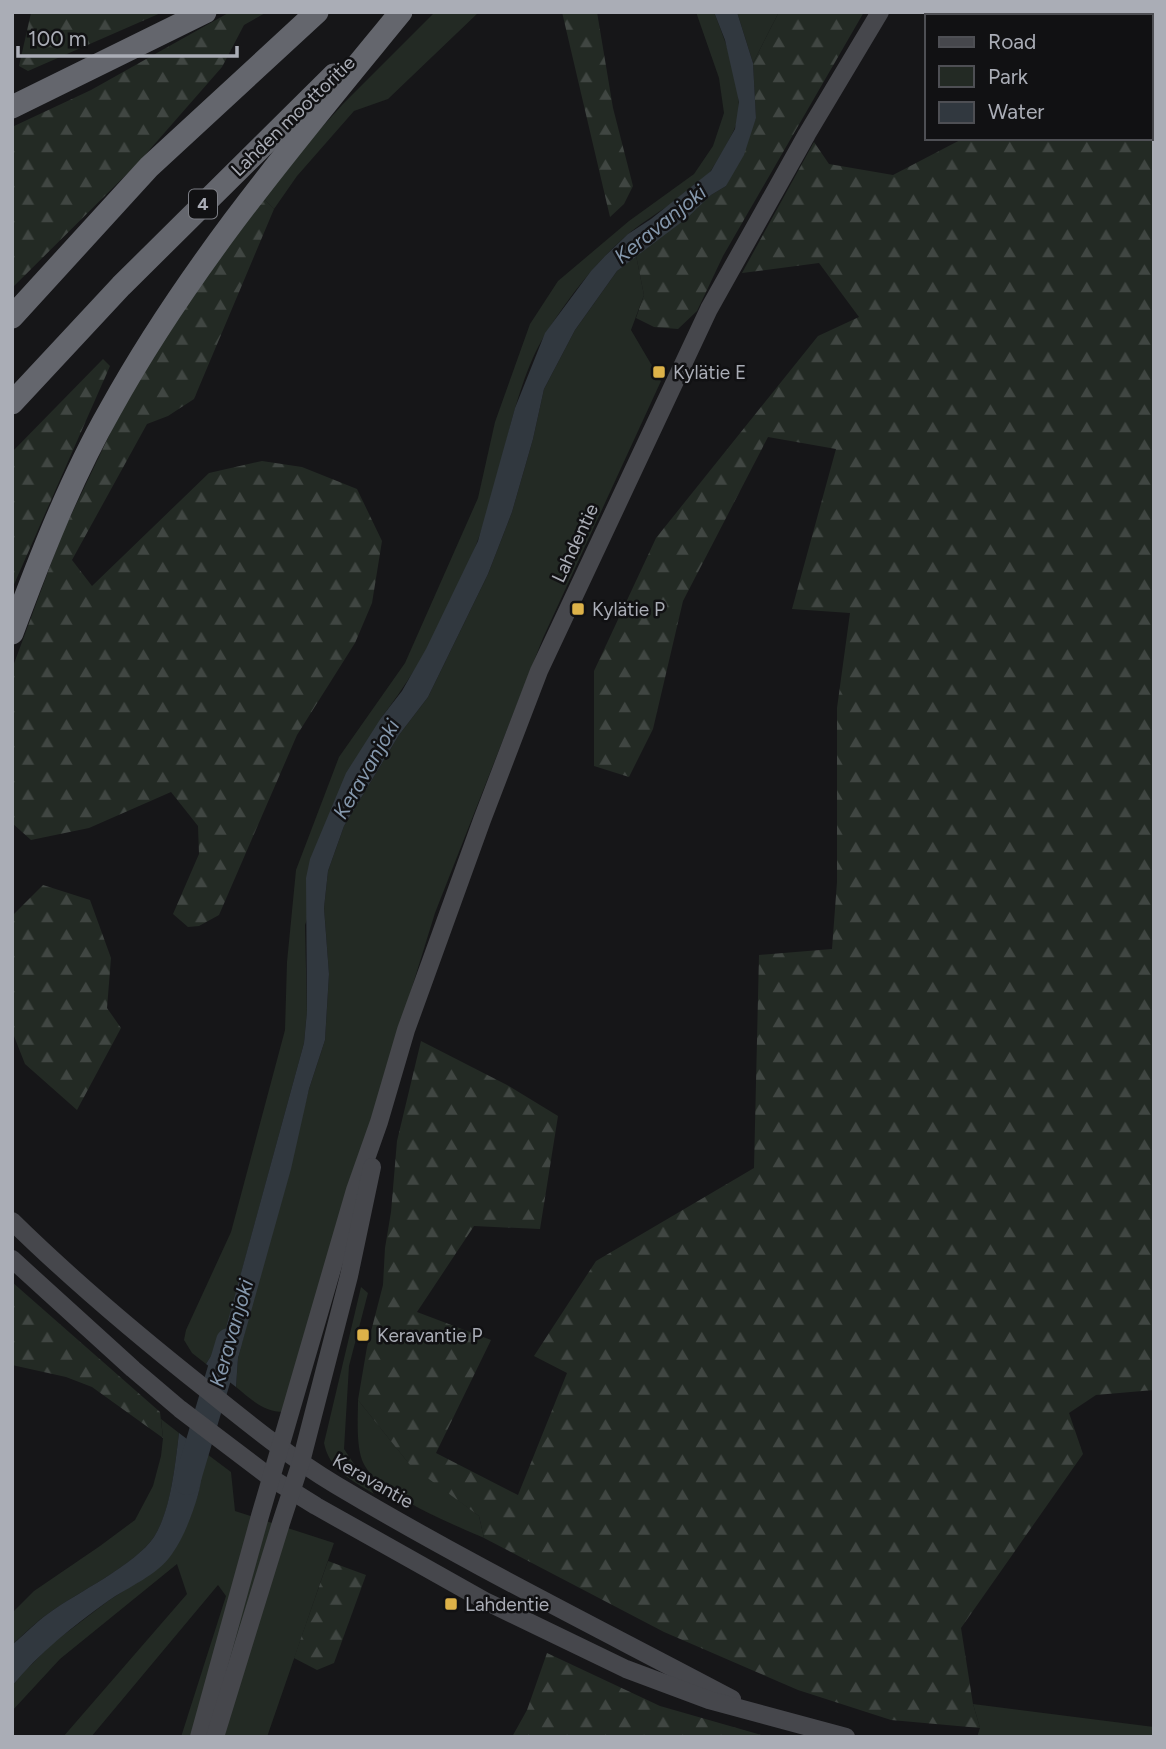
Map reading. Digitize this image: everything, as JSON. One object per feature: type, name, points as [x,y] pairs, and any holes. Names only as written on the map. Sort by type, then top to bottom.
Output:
[{"type":"highway","points":[[12,107],[205,12]]},
{"type":"highway","points":[[12,317],[149,167],[317,12]]},
{"type":"highway","points":[[12,634],[58,519],[109,410],[185,288],[246,205],[400,12]]},
{"type":"highway","name":"Lahden moottoritie","points":[[12,403],[131,276],[400,12]]},
{"type":"main road","name":"Lahdentie","points":[[199,1737],[355,1190],[379,1122],[406,1030],[540,671],[709,309],[807,134],[880,12]]},
{"type":"main road","name":"Lahdentie","points":[[215,1737],[302,1462],[354,1252],[379,1122]]},
{"type":"main road","name":"Keravantie","points":[[12,1221],[100,1301],[190,1377],[281,1447],[336,1485],[503,1578],[757,1712]]},
{"type":"main road","name":"Keravantie","points":[[12,1259],[180,1409],[271,1478],[485,1601],[588,1653],[709,1700],[846,1737]]},
{"type":"green space","points":[[163,12],[28,71],[19,66],[31,13]]},
{"type":"green space","points":[[230,12],[267,12],[244,25],[222,67],[138,163],[12,288],[12,127],[91,90]]},
{"type":"green space","points":[[435,12],[479,12],[388,99],[354,111],[297,176],[274,209],[260,195],[343,104]]},
{"type":"green space","points":[[562,12],[597,12],[613,108],[633,186],[624,204],[610,217]]},
{"type":"green space","points":[[696,12],[714,12],[730,55],[739,103],[734,130],[712,169],[701,181],[626,236],[593,269],[548,330],[529,368],[491,501],[471,558],[431,642],[381,718],[305,925],[307,1011],[304,1043],[224,1336],[206,1364],[192,1353],[184,1340],[186,1330],[231,1232],[285,1030],[287,962],[296,870],[339,757],[405,663],[478,498],[495,422],[530,324],[558,281],[629,221],[694,174],[713,146],[724,113],[719,78]]},
{"type":"green space","points":[[737,12],[779,12],[753,63]]},
{"type":"green space","points":[[779,12],[864,12],[723,256],[697,311],[678,329],[654,327],[636,318],[644,295],[636,255],[726,186],[756,118],[753,63]]},
{"type":"green space","points":[[1154,12],[1154,1390],[1096,1395],[1069,1413],[1083,1454],[961,1628],[973,1704],[980,1728],[891,1720],[798,1690],[664,1632],[484,1538],[479,1516],[410,1465],[358,1400],[367,1347],[383,1285],[397,1141],[421,1041],[507,1085],[558,1116],[540,1229],[474,1226],[417,1312],[491,1340],[436,1453],[518,1495],[567,1373],[534,1356],[596,1261],[754,1168],[759,955],[832,949],[837,882],[837,708],[850,613],[792,609],[836,449],[768,437],[683,601],[653,729],[629,777],[594,766],[594,671],[656,538],[818,336],[859,317],[819,263],[742,273],[814,142],[829,164],[893,175],[960,140],[1152,140],[1152,14],[1120,14]]},
{"type":"green space","points":[[260,195],[274,209],[194,399],[168,416],[147,424],[72,560],[92,586],[209,473],[262,461],[302,467],[357,489],[382,541],[372,603],[355,643],[297,735],[219,915],[199,926],[188,927],[173,914],[199,854],[198,826],[171,792],[89,828],[31,840],[12,823],[12,669],[62,534],[118,417],[187,297]]},
{"type":"green space","points":[[636,255],[644,295],[631,330],[661,381],[543,638],[435,913],[348,1194],[286,1412],[271,1410],[259,1405],[236,1387],[238,1358],[309,1089],[325,1040],[329,974],[324,908],[328,871],[344,826],[399,735],[428,697],[488,574],[512,512],[544,389],[575,330],[617,271]]},
{"type":"green space","points":[[103,359],[110,366],[12,589],[12,452]]},
{"type":"green space","points":[[43,885],[90,900],[111,958],[107,1008],[121,1028],[77,1110],[25,1064],[12,1031],[12,914]]},
{"type":"green space","points":[[12,1282],[160,1412],[163,1438],[92,1387],[66,1377],[12,1365]]},
{"type":"green space","points":[[361,1287],[368,1293],[349,1366],[344,1449],[374,1494],[336,1467],[324,1443]]},
{"type":"green space","points":[[358,1400],[407,1461],[479,1516],[484,1538],[416,1506],[397,1495],[369,1472],[362,1460],[359,1446]]},
{"type":"green space","points":[[161,1419],[179,1433],[165,1514],[154,1537],[133,1558],[49,1613],[12,1645],[12,1613],[34,1591],[135,1520],[153,1486],[161,1456]]},
{"type":"green space","points":[[207,1454],[231,1472],[235,1511],[334,1543],[267,1737],[181,1737],[226,1596],[218,1585],[91,1737],[63,1737],[187,1594],[177,1564],[60,1659],[12,1711],[12,1686],[23,1673],[53,1643],[108,1601],[154,1571],[180,1540],[198,1495]]},
{"type":"green space","points":[[328,1561],[366,1575],[334,1663],[317,1670],[294,1658]]},
{"type":"green space","points":[[547,1653],[660,1706],[768,1737],[512,1737],[527,1710]]},
{"type":"green space","points":[[973,1704],[1154,1727],[1154,1737],[977,1737],[980,1728]]},
{"type":"water","points":[[714,12],[737,12],[753,63],[756,118],[744,155],[726,186],[711,195],[687,218],[617,271],[575,330],[544,389],[512,512],[488,574],[428,697],[399,735],[344,826],[328,871],[324,908],[329,974],[325,1040],[309,1089],[291,1169],[238,1358],[236,1387],[206,1364],[224,1335],[304,1043],[307,1011],[306,878],[310,859],[346,773],[381,718],[402,691],[426,649],[478,541],[515,408],[545,333],[605,256],[628,234],[711,171],[735,129],[739,102],[725,40]]},
{"type":"water","points":[[179,1433],[207,1454],[193,1510],[172,1554],[151,1574],[69,1630],[33,1662],[12,1686],[13,1644],[49,1613],[134,1558],[154,1537],[165,1514]]},
{"type":"waterway","name":"Keravanjoki","points":[[187,1482],[229,1341]]},
{"type":"place","name":"Kylätie E","points":[[659,372]]},
{"type":"place","name":"Kylätie P","points":[[578,609]]},
{"type":"place","name":"Keravantie P","points":[[363,1335]]},
{"type":"place","name":"Lahdentie","points":[[451,1604]]}]
